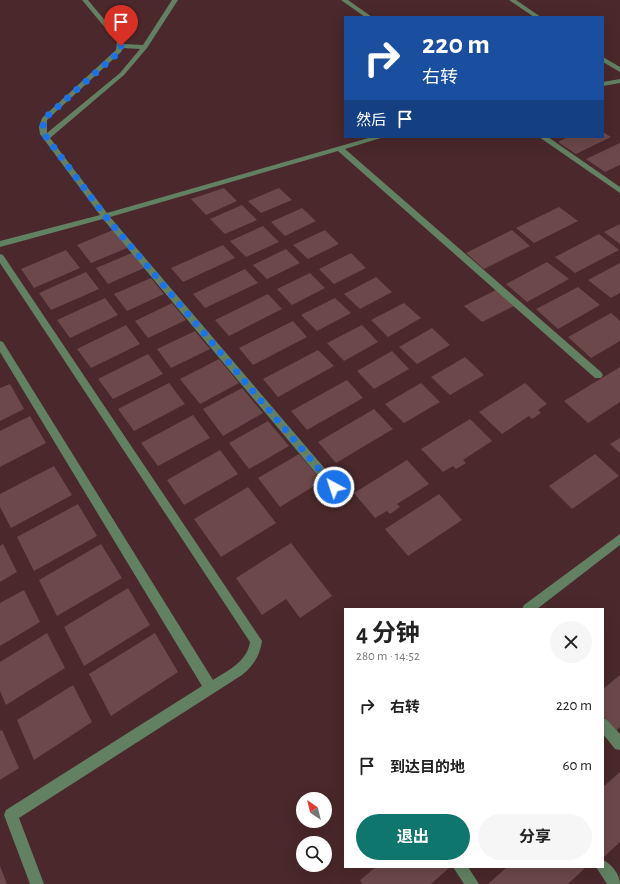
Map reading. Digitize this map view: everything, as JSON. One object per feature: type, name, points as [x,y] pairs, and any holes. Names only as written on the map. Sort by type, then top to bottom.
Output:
[{"type":"street","points":[[85,0],[120,42],[120,51],[44,119],[43,127],[46,137],[105,216],[334,487]]},
{"type":"street","points":[[46,137],[122,74],[145,47],[175,0]]},
{"type":"street","points":[[344,0],[368,16]]},
{"type":"street","points":[[512,0],[536,16]]},
{"type":"street","points":[[121,46],[145,47]]},
{"type":"street","points":[[604,60],[620,70]]},
{"type":"street","points":[[604,84],[620,81]]},
{"type":"street","points":[[0,244],[105,216],[377,138]]},
{"type":"street","points":[[544,138],[620,191]]},
{"type":"street","points":[[340,149],[598,375]]},
{"type":"street","points":[[0,257],[256,641],[255,651],[248,662],[238,672],[11,815],[37,884]]},
{"type":"street","points":[[0,344],[211,689]]},
{"type":"street","points":[[529,608],[620,539]]},
{"type":"street","points":[[604,725],[620,744]]},
{"type":"street","points":[[461,868],[472,884]]},
{"type":"street","points":[[604,868],[616,884]]},
{"type":"building","points":[[604,133],[611,137],[576,154],[558,142],[566,138],[604,138]]},
{"type":"building","points":[[620,143],[620,165],[605,172],[586,159]]},
{"type":"building","points":[[224,188],[237,201],[206,215],[191,199]]},
{"type":"building","points":[[279,188],[292,200],[261,213],[248,201]]},
{"type":"building","points":[[242,205],[257,220],[225,234],[210,219]]},
{"type":"building","points":[[559,207],[578,221],[534,243],[516,228]]},
{"type":"building","points":[[302,208],[316,221],[285,236],[271,222]]},
{"type":"building","points":[[620,224],[620,244],[604,232]]},
{"type":"building","points":[[263,226],[279,242],[246,257],[230,241]]},
{"type":"building","points":[[113,230],[127,248],[91,263],[77,245]]},
{"type":"building","points":[[325,230],[339,244],[308,259],[293,245]]},
{"type":"building","points":[[512,230],[530,246],[484,269],[466,253]]},
{"type":"building","points":[[599,234],[619,250],[575,273],[555,257]]},
{"type":"building","points":[[223,245],[235,258],[183,282],[171,268]]},
{"type":"building","points":[[286,249],[300,263],[267,279],[253,265]]},
{"type":"building","points":[[66,250],[80,268],[34,288],[21,269]]},
{"type":"building","points":[[132,253],[144,268],[108,284],[96,268]]},
{"type":"building","points":[[351,253],[366,268],[334,284],[319,269]]},
{"type":"building","points":[[547,262],[569,279],[527,302],[506,284]]},
{"type":"building","points":[[620,263],[620,293],[611,298],[588,280]]},
{"type":"building","points":[[245,269],[258,283],[205,308],[193,294]]},
{"type":"building","points":[[86,272],[99,289],[51,310],[39,293]]},
{"type":"building","points":[[310,273],[325,288],[292,305],[277,289]]},
{"type":"building","points":[[376,277],[392,292],[360,309],[344,294]]},
{"type":"building","points":[[151,278],[164,294],[127,311],[114,294]]},
{"type":"building","points":[[578,287],[600,305],[558,329],[536,309]]},
{"type":"building","points":[[496,290],[514,306],[482,322],[464,306]]},
{"type":"building","points":[[268,294],[282,309],[229,336],[215,320]]},
{"type":"building","points":[[105,298],[118,315],[70,338],[57,320]]},
{"type":"building","points":[[335,298],[351,313],[317,331],[301,315]]},
{"type":"building","points":[[172,303],[186,320],[148,338],[135,321]]},
{"type":"building","points":[[404,303],[421,318],[388,337],[371,320]]},
{"type":"building","points":[[611,313],[620,321],[620,341],[591,358],[568,337]]},
{"type":"building","points":[[293,321],[307,337],[253,365],[239,348]]},
{"type":"building","points":[[126,325],[140,344],[91,368],[77,349]]},
{"type":"building","points":[[362,325],[378,342],[344,361],[327,343]]},
{"type":"building","points":[[432,328],[450,345],[417,364],[399,347]]},
{"type":"building","points":[[195,331],[210,349],[171,368],[157,349]]},
{"type":"building","points":[[318,350],[334,366],[278,397],[263,379]]},
{"type":"building","points":[[392,351],[409,369],[374,389],[357,371]]},
{"type":"building","points":[[148,354],[163,374],[113,399],[98,379]]},
{"type":"building","points":[[465,357],[484,375],[450,395],[431,377]]},
{"type":"building","points":[[219,359],[239,383],[200,404],[180,379]]},
{"type":"building","points":[[620,367],[620,402],[588,423],[564,401]]},
{"type":"building","points":[[347,380],[363,398],[307,430],[291,411]]},
{"type":"building","points":[[169,383],[185,404],[134,431],[118,409]]},
{"type":"building","points":[[421,383],[440,402],[404,423],[385,404]]},
{"type":"building","points":[[525,383],[547,404],[538,410],[541,413],[532,419],[529,416],[502,434],[479,412]]},
{"type":"building","points":[[10,384],[24,409],[0,421],[0,388]]},
{"type":"building","points":[[242,388],[263,413],[223,436],[203,409]]},
{"type":"building","points":[[374,409],[393,429],[336,463],[318,442]]},
{"type":"building","points":[[193,415],[210,438],[158,466],[141,443]]},
{"type":"building","points":[[30,416],[46,443],[0,467],[0,431]]},
{"type":"building","points":[[470,419],[492,441],[463,460],[466,463],[456,469],[453,466],[443,472],[421,449]]},
{"type":"building","points":[[268,421],[289,446],[249,469],[229,443]]},
{"type":"building","points":[[620,438],[620,453],[610,444]]},
{"type":"building","points":[[220,450],[238,474],[184,505],[167,480]]},
{"type":"building","points":[[299,454],[322,481],[280,507],[258,478]]},
{"type":"building","points":[[595,454],[619,476],[572,509],[549,486]]},
{"type":"building","points":[[407,460],[429,484],[397,504],[400,507],[390,514],[387,511],[375,518],[354,493]]},
{"type":"building","points":[[54,466],[72,495],[11,528],[0,507],[0,494]]},
{"type":"building","points":[[248,487],[276,523],[221,557],[194,519]]},
{"type":"building","points":[[439,494],[462,520],[408,556],[385,529]]},
{"type":"building","points":[[78,504],[97,536],[34,571],[17,537]]},
{"type":"building","points":[[291,543],[332,596],[300,618],[286,599],[262,615],[236,578]]},
{"type":"building","points":[[3,544],[17,572],[0,582],[0,546]]},
{"type":"building","points":[[101,544],[122,578],[57,616],[39,580]]},
{"type":"building","points":[[128,588],[150,625],[84,666],[64,627]]},
{"type":"building","points":[[24,590],[40,622],[0,646],[0,603]]},
{"type":"building","points":[[47,633],[65,668],[6,705],[0,691],[0,662]]},
{"type":"building","points":[[155,633],[178,672],[111,716],[89,674]]},
{"type":"building","points":[[620,675],[620,727],[616,731],[604,717],[604,688]]},
{"type":"building","points":[[73,685],[92,722],[34,760],[17,720]]},
{"type":"building","points":[[2,730],[19,768],[0,780],[0,731]]},
{"type":"building","points":[[620,772],[620,842],[604,857],[604,786]]},
{"type":"building","points":[[0,866],[7,884],[0,884]]},
{"type":"building","points":[[375,868],[449,868],[431,884],[362,884],[360,880]]},
{"type":"building","points":[[506,868],[585,868],[568,884],[488,884]]},
{"type":"route","points":[[121,46],[120,51],[44,119],[44,134],[105,216],[334,487]]}]
